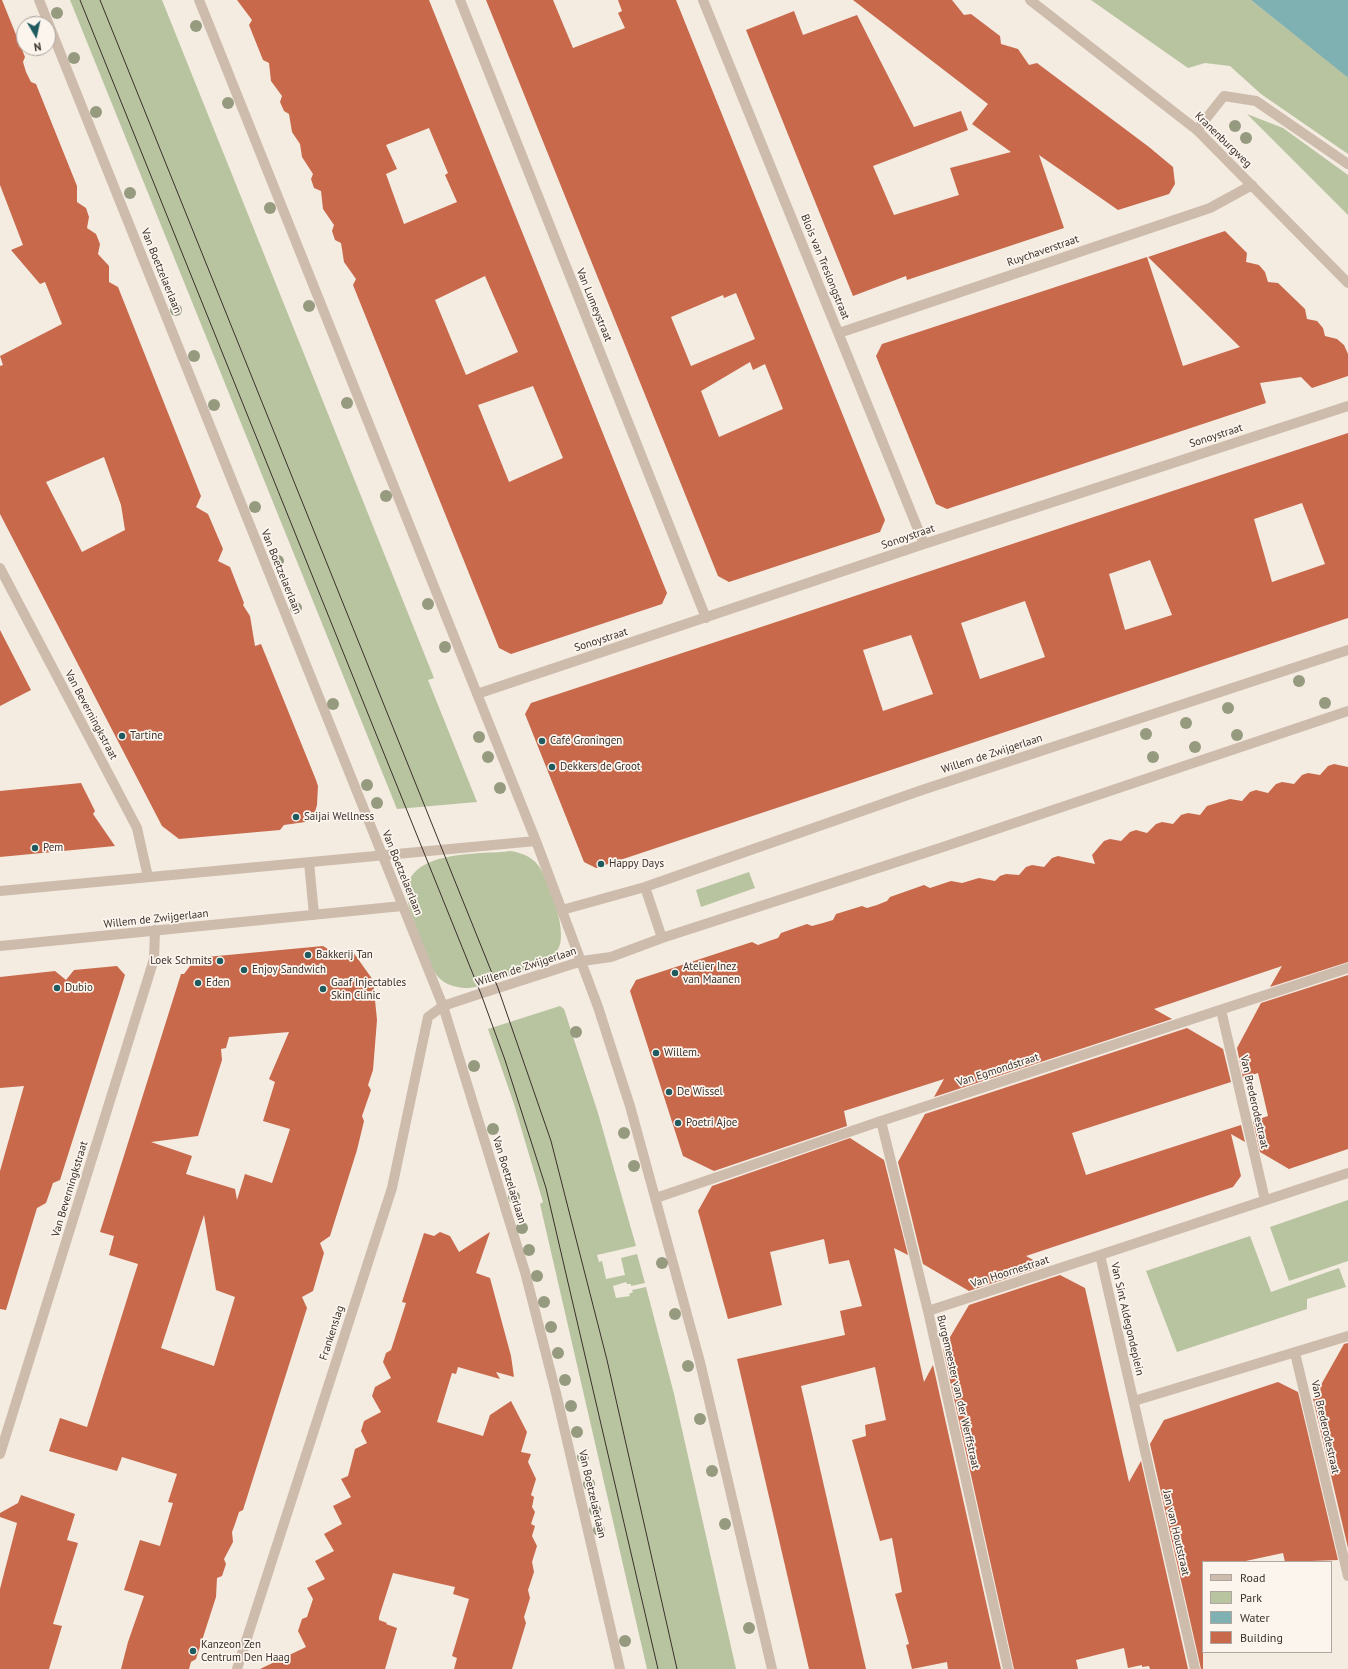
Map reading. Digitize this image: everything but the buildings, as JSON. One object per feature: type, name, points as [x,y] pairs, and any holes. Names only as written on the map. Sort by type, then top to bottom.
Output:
[{"type":"street","name":"Van Boetzelaerlaan","points":[[39,0],[442,1006],[524,1272],[556,1393],[620,1669]]},
{"type":"street","points":[[200,0],[536,841],[582,961],[630,1106],[656,1198],[700,1362],[772,1669]]},
{"type":"street","name":"Van Lumeystraat","points":[[460,0],[706,618]]},
{"type":"street","name":"Blois van Treslongstraat","points":[[703,0],[924,544]]},
{"type":"street","name":"Kranenburgweg","points":[[1030,0],[1197,130],[1348,283]]},
{"type":"street","points":[[1197,130],[1224,96],[1256,101],[1348,164]]},
{"type":"street","name":"Ruychaverstraat","points":[[839,333],[1210,208],[1252,185]]},
{"type":"street","name":"Sonoystraat","points":[[477,694],[924,544],[1348,406]]},
{"type":"street","name":"Van Beverningkstraat","points":[[0,568],[137,828],[148,877]]},
{"type":"street","name":"Willem de Zwijgerlaan","points":[[562,910],[645,887],[922,790],[1348,650]]},
{"type":"street","name":"Willem de Zwijgerlaan","points":[[442,1006],[582,961],[611,957],[662,938],[940,848],[1348,711]]},
{"type":"street","points":[[0,891],[382,854],[536,841]]},
{"type":"street","points":[[309,862],[314,915]]},
{"type":"street","points":[[645,887],[662,938]]},
{"type":"street","name":"Willem de Zwijgerlaan","points":[[0,946],[402,906]]},
{"type":"street","name":"Van Beverningkstraat","points":[[0,1454],[154,959],[155,930]]},
{"type":"street","name":"Van Egmondstraat","points":[[656,1198],[881,1121],[1348,968]]},
{"type":"street","name":"Frankenslag","points":[[237,1669],[392,1188],[428,1017],[442,1006]]},
{"type":"street","name":"Van Brederodestraat","points":[[1221,1010],[1265,1200]]},
{"type":"street","name":"Burgemeester van der Werffstraat","points":[[881,1121],[928,1311],[1008,1669]]},
{"type":"street","name":"Van Sint Aldegondeplein","points":[[1134,1401],[1100,1255],[1348,1173]]},
{"type":"street","name":"Van Hoornestraat","points":[[928,1311],[1100,1255]]},
{"type":"street","points":[[1134,1401],[1348,1336]]},
{"type":"street","name":"Van Brederodestraat","points":[[1295,1353],[1348,1576]]},
{"type":"street","name":"Jan van Houtstraat","points":[[1134,1401],[1195,1669]]},
{"type":"green space","points":[[70,0],[162,0],[434,678],[428,680],[477,802],[397,809]]},
{"type":"green space","points":[[1091,0],[1251,0],[1348,77],[1348,154],[1261,94],[1230,66],[1205,63],[1188,68]]},
{"type":"green space","points":[[1247,114],[1283,128],[1348,175],[1348,215]]},
{"type":"green space","points":[[511,851],[532,859],[547,880],[556,904],[561,929],[561,939],[558,950],[543,964],[481,985],[465,988],[444,982],[430,965],[410,912],[407,894],[410,879],[418,869],[431,862],[447,857],[464,854]]},
{"type":"green space","points":[[749,872],[755,888],[701,907],[696,890]]},
{"type":"green space","points":[[560,1006],[564,1009],[598,1113],[636,1246],[597,1255],[599,1262],[602,1261],[606,1279],[625,1275],[621,1258],[637,1254],[645,1283],[631,1286],[631,1284],[627,1284],[626,1282],[613,1286],[616,1298],[630,1296],[629,1294],[633,1292],[632,1290],[646,1287],[674,1394],[736,1669],[647,1669],[540,1204],[543,1202],[514,1104],[488,1029]]},
{"type":"green space","points":[[1348,1200],[1348,1261],[1289,1281],[1270,1227]]},
{"type":"green space","points":[[1250,1236],[1271,1292],[1339,1268],[1346,1287],[1307,1299],[1307,1309],[1177,1352],[1146,1271]]},
{"type":"water","points":[[1251,0],[1348,0],[1348,77],[1346,76]]},
{"type":"tram line","points":[[80,0],[481,994],[505,1060],[546,1188],[658,1669]]},
{"type":"tram line","points":[[100,0],[498,988],[551,1141],[607,1360],[677,1669]]},
{"type":"place","name":"Tartine","points":[[122,736]]},
{"type":"place","name":"Café Groningen","points":[[542,741]]},
{"type":"place","name":"Dekkers de Groot","points":[[552,767]]},
{"type":"place","name":"Saijai Wellness","points":[[296,817]]},
{"type":"place","name":"Pem","points":[[35,848]]},
{"type":"place","name":"Happy Days","points":[[601,864]]},
{"type":"place","name":"Bakkerij Tan","points":[[308,955]]},
{"type":"place","name":"Loek Schmits","points":[[220,961]]},
{"type":"place","name":"Enjoy Sandwich","points":[[244,970]]},
{"type":"place","name":"Atelier Inez van Maanen","points":[[675,973]]},
{"type":"place","name":"Eden","points":[[198,983]]},
{"type":"place","name":"Dubio","points":[[57,988]]},
{"type":"place","name":"Gaaf Injectables Skin Clinic","points":[[323,989]]},
{"type":"place","name":"Willem.","points":[[656,1053]]},
{"type":"place","name":"De Wissel","points":[[669,1092]]},
{"type":"place","name":"Poetri Ajoe","points":[[678,1123]]},
{"type":"place","name":"Kanzeon Zen Centrum Den Haag","points":[[193,1651]]}]
